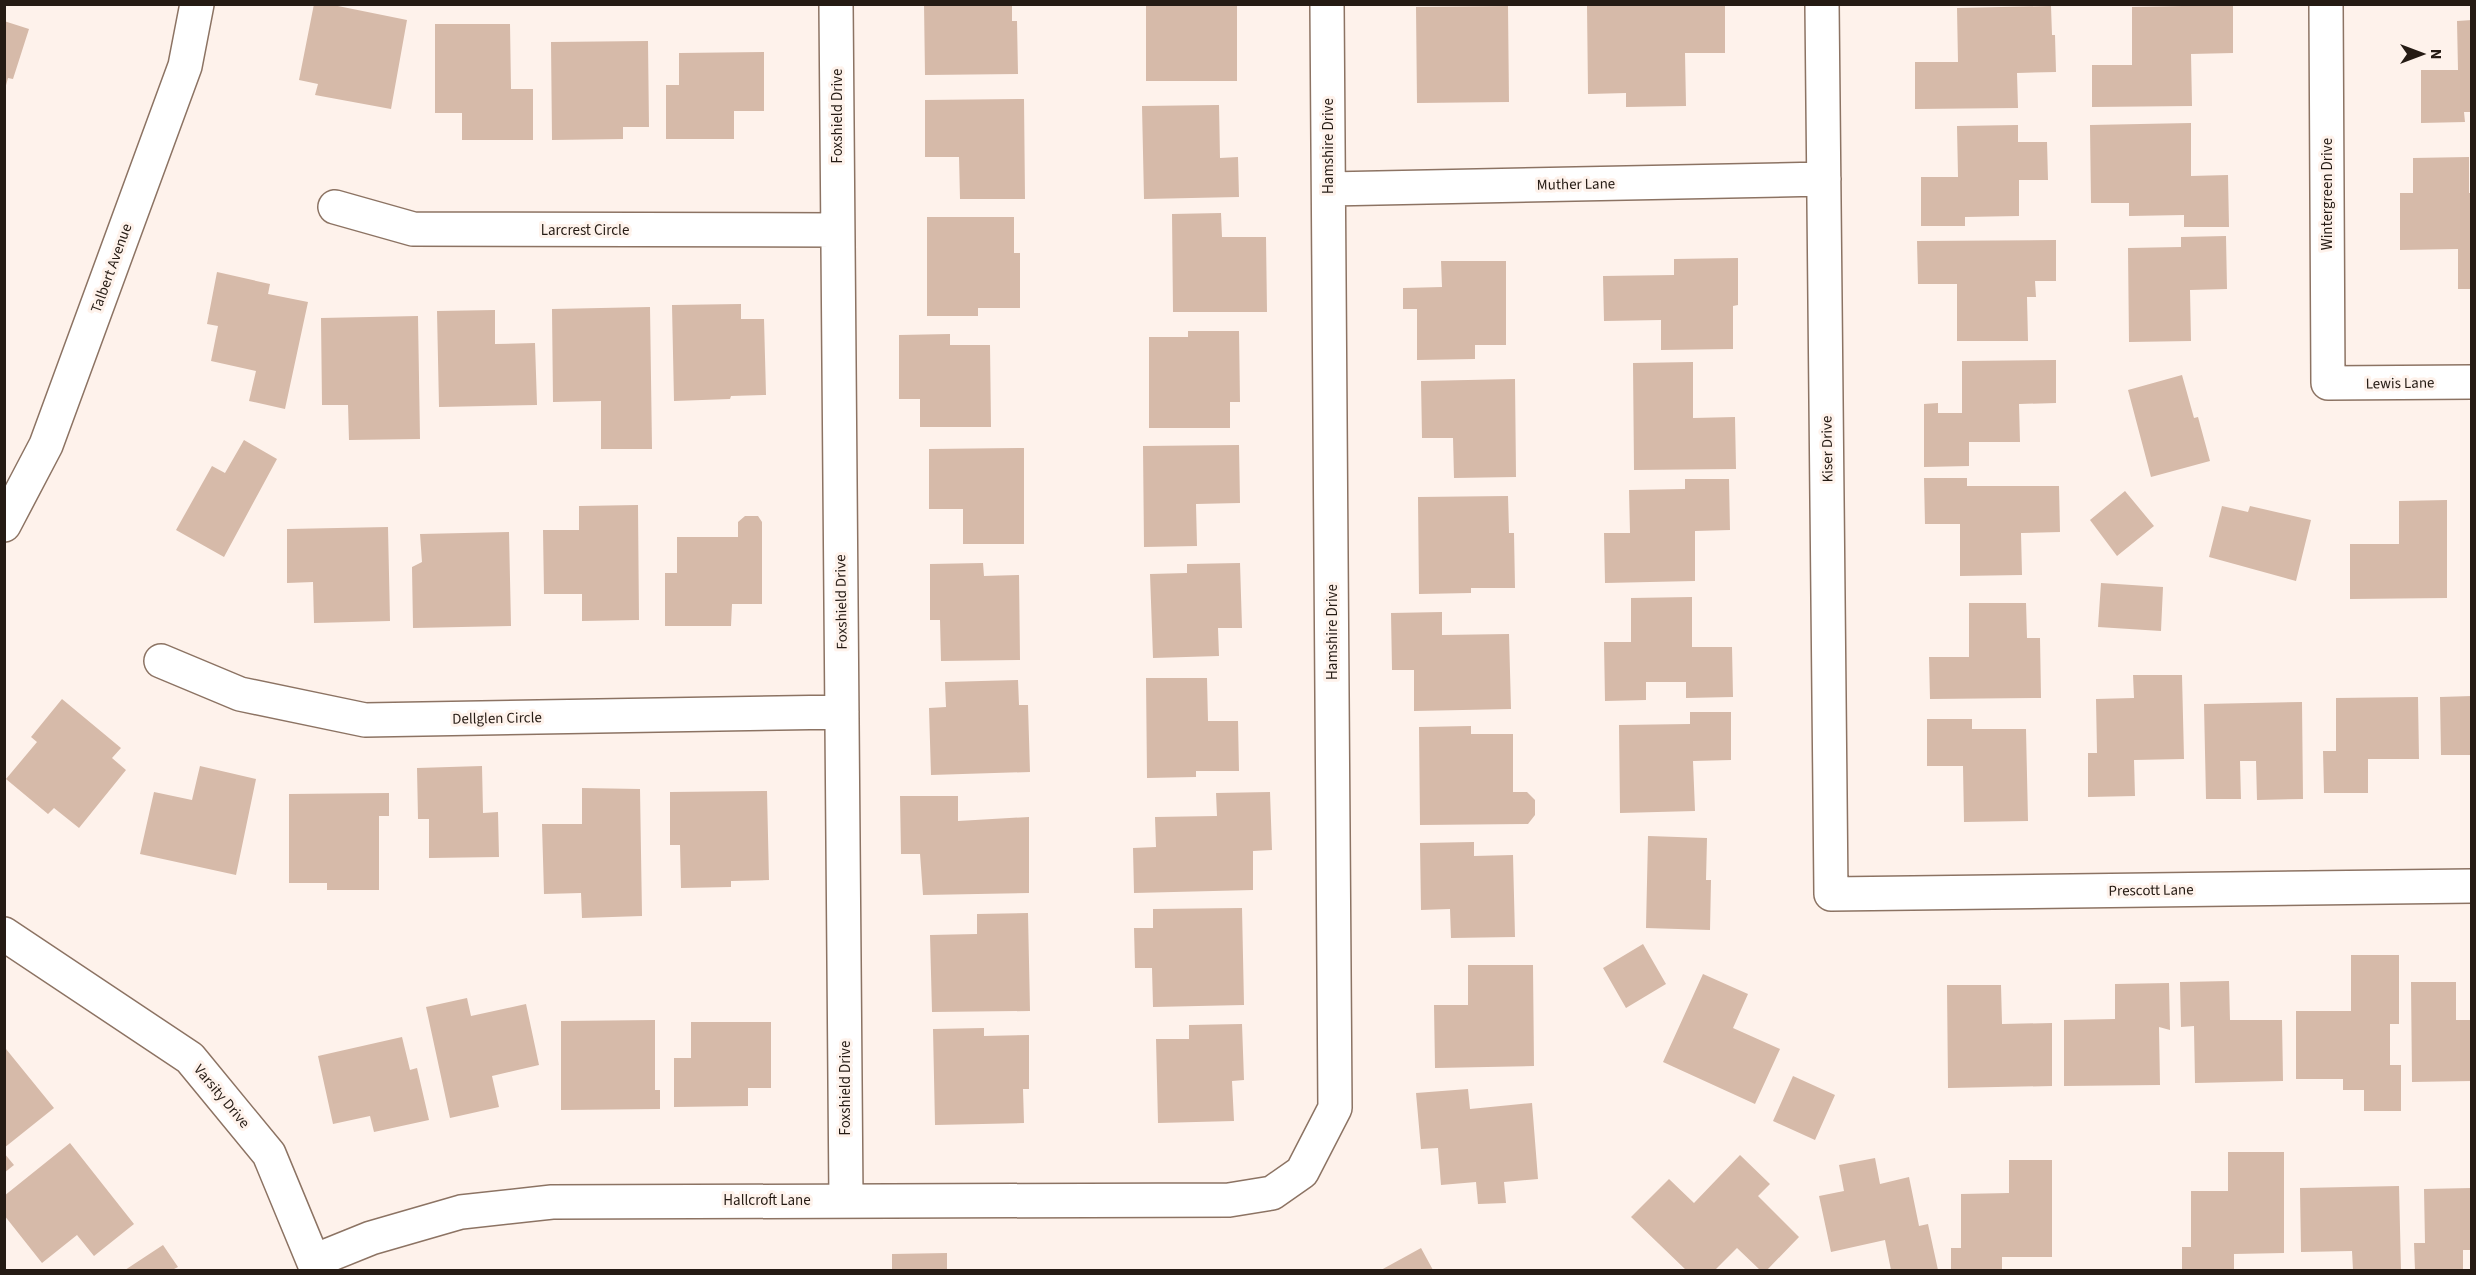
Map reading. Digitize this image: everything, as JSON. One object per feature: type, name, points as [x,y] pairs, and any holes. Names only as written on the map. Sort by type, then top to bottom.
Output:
[{"type":"street","name":"Talbert Avenue","points":[[4,525],[50,434],[185,66],[197,4]]},
{"type":"street","name":"Foxshield Drive","points":[[836,4],[846,1200]]},
{"type":"street","name":"Hamshire Drive","points":[[1229,1200],[1272,1193],[1302,1172],[1335,1108],[1327,4]]},
{"type":"street","name":"Kiser Drive","points":[[1822,4],[1831,894]]},
{"type":"street","name":"Wintergreen Drive","points":[[2326,4],[2328,384]]},
{"type":"street","name":"Muther Lane","points":[[1329,189],[1824,179]]},
{"type":"street","name":"Larcrest Circle","points":[[335,207],[413,229],[837,230]]},
{"type":"street","name":"Lewis Lane","points":[[2328,384],[2472,382]]},
{"type":"street","name":"Dellglen Circle","points":[[161,661],[240,694],[365,720],[842,712]]},
{"type":"street","name":"Prescott Lane","points":[[1831,894],[2472,886]]},
{"type":"street","name":"Varsity Drive","points":[[4,934],[190,1058],[269,1154],[316,1266]]},
{"type":"street","name":"Hallcroft Lane","points":[[316,1266],[371,1238],[461,1212],[552,1202],[1229,1200]]},
{"type":"building","points":[[314,4],[328,4],[407,20],[391,109],[315,95],[318,84],[299,80]]},
{"type":"building","points":[[924,4],[1012,4],[1012,21],[1017,21],[1018,74],[925,75]]},
{"type":"building","points":[[1146,4],[1237,4],[1237,81],[1146,81]]},
{"type":"building","points":[[1725,4],[1725,53],[1685,53],[1686,106],[1626,107],[1626,93],[1588,94],[1587,5]]},
{"type":"building","points":[[2233,5],[2233,53],[2191,54],[2192,106],[2092,107],[2092,65],[2132,65],[2132,7]]},
{"type":"building","points":[[1508,6],[1509,102],[1417,103],[1416,7]]},
{"type":"building","points":[[2051,6],[2056,72],[2017,73],[2018,108],[1915,109],[1915,62],[1958,62],[1957,8]]},
{"type":"building","points":[[2472,20],[2472,112],[2464,112],[2465,122],[2421,123],[2421,70],[2458,70],[2457,21]]},
{"type":"building","points":[[4,21],[29,29],[13,79],[8,78],[5,89]]},
{"type":"building","points":[[435,24],[510,24],[511,89],[533,89],[533,140],[462,140],[462,113],[435,113]]},
{"type":"building","points":[[648,41],[649,127],[623,127],[623,139],[552,140],[551,42]]},
{"type":"building","points":[[764,52],[764,111],[734,111],[734,139],[666,139],[666,85],[679,85],[679,53]]},
{"type":"building","points":[[1024,99],[1025,199],[960,199],[959,157],[925,157],[925,100]]},
{"type":"building","points":[[1219,105],[1220,158],[1238,157],[1239,197],[1144,199],[1142,106]]},
{"type":"building","points":[[2191,123],[2191,176],[2228,175],[2229,227],[2184,227],[2184,215],[2129,216],[2129,203],[2091,203],[2090,125]]},
{"type":"building","points":[[2018,125],[2018,142],[2047,142],[2048,180],[2019,180],[2019,216],[1965,217],[1965,226],[1921,226],[1921,177],[1958,177],[1957,126]]},
{"type":"building","points":[[2469,157],[2469,193],[2472,193],[2472,289],[2458,289],[2458,249],[2400,250],[2400,193],[2413,193],[2413,158]]},
{"type":"building","points":[[1221,213],[1222,237],[1266,237],[1267,312],[1173,312],[1172,214]]},
{"type":"building","points":[[927,217],[1014,217],[1014,253],[1020,253],[1020,308],[978,308],[978,316],[927,316]]},
{"type":"building","points":[[2226,236],[2227,289],[2190,290],[2191,341],[2129,342],[2128,248],[2181,247],[2181,237]]},
{"type":"building","points":[[2056,240],[2056,281],[2035,281],[2036,297],[2027,297],[2028,341],[1957,341],[1957,284],[1918,284],[1917,241]]},
{"type":"building","points":[[1738,258],[1738,305],[1733,306],[1733,349],[1661,350],[1661,320],[1604,321],[1603,276],[1674,275],[1674,259]]},
{"type":"building","points":[[1441,261],[1506,261],[1506,345],[1475,345],[1475,359],[1417,360],[1417,309],[1403,309],[1403,288],[1442,287]]},
{"type":"building","points":[[217,272],[270,284],[268,294],[308,302],[285,409],[249,401],[256,371],[211,361],[218,326],[207,324]]},
{"type":"building","points":[[741,304],[741,319],[764,319],[766,395],[674,401],[672,305]]},
{"type":"building","points":[[650,307],[652,449],[601,449],[601,401],[553,402],[552,309]]},
{"type":"building","points":[[495,310],[495,344],[535,343],[537,405],[439,407],[437,311]]},
{"type":"building","points":[[418,316],[420,439],[349,440],[348,405],[322,405],[321,318]]},
{"type":"building","points":[[1188,331],[1239,331],[1240,402],[1230,402],[1230,428],[1149,428],[1149,337],[1188,337]]},
{"type":"building","points":[[950,334],[950,345],[990,345],[991,427],[920,427],[920,399],[899,399],[899,335]]},
{"type":"building","points":[[2056,360],[2056,403],[2019,404],[2020,442],[1969,442],[1969,466],[1924,467],[1924,404],[1938,403],[1938,413],[1962,413],[1962,361]]},
{"type":"building","points":[[1693,362],[1693,418],[1735,417],[1736,469],[1634,470],[1633,363]]},
{"type":"building","points":[[2182,375],[2194,418],[2198,417],[2210,461],[2151,477],[2128,390]]},
{"type":"building","points":[[1515,379],[1516,477],[1454,478],[1453,438],[1422,438],[1421,381]]},
{"type":"building","points":[[244,440],[277,459],[224,557],[176,530],[212,466],[225,473]]},
{"type":"building","points":[[1239,445],[1240,503],[1196,504],[1197,546],[1144,547],[1143,446]]},
{"type":"building","points":[[1024,448],[1024,544],[963,544],[963,509],[929,509],[929,449]]},
{"type":"building","points":[[1924,478],[1967,478],[1967,486],[2059,486],[2060,532],[2021,533],[2022,575],[1960,576],[1960,524],[1925,524]]},
{"type":"building","points":[[1685,479],[1729,479],[1730,530],[1695,531],[1695,581],[1605,583],[1604,533],[1630,533],[1629,490],[1685,489]]},
{"type":"building","points":[[2125,491],[2154,526],[2117,556],[2090,520]]},
{"type":"building","points":[[1508,496],[1509,533],[1514,533],[1515,588],[1471,588],[1471,593],[1419,594],[1418,497]]},
{"type":"building","points":[[2447,500],[2447,598],[2350,599],[2350,544],[2399,544],[2399,501]]},
{"type":"building","points":[[638,505],[639,620],[582,621],[582,594],[544,594],[543,530],[579,530],[579,506]]},
{"type":"building","points":[[2222,506],[2248,512],[2250,506],[2311,520],[2296,581],[2209,557]]},
{"type":"building","points":[[745,516],[758,516],[762,522],[762,604],[732,604],[731,626],[665,626],[665,573],[677,573],[677,537],[738,537],[738,522]]},
{"type":"building","points":[[388,527],[390,621],[314,623],[313,582],[287,583],[287,529]]},
{"type":"building","points":[[509,532],[511,626],[413,628],[412,567],[422,562],[420,534]]},
{"type":"building","points":[[983,563],[984,576],[1019,575],[1020,660],[941,661],[940,620],[930,620],[930,564]]},
{"type":"building","points":[[1240,563],[1242,628],[1218,628],[1219,656],[1153,658],[1150,574],[1187,573],[1187,564]]},
{"type":"building","points":[[2101,583],[2163,587],[2161,631],[2098,627]]},
{"type":"building","points":[[1692,597],[1692,647],[1732,647],[1733,697],[1686,698],[1686,682],[1646,682],[1646,700],[1605,701],[1604,642],[1631,642],[1631,598]]},
{"type":"building","points":[[1969,603],[2026,603],[2027,638],[2040,638],[2041,698],[1930,699],[1929,657],[1969,657]]},
{"type":"building","points":[[1442,612],[1442,635],[1509,634],[1511,709],[1414,711],[1414,670],[1392,670],[1391,613]]},
{"type":"building","points":[[2133,675],[2182,675],[2184,759],[2134,760],[2135,796],[2088,797],[2088,753],[2097,753],[2096,699],[2134,698]]},
{"type":"building","points":[[1146,678],[1207,678],[1208,721],[1238,721],[1239,771],[1196,771],[1196,777],[1147,778]]},
{"type":"building","points":[[1018,680],[1019,705],[1028,705],[1030,772],[931,775],[929,708],[946,707],[945,682]]},
{"type":"building","points":[[2472,696],[2472,755],[2441,755],[2440,697]]},
{"type":"building","points":[[2418,697],[2419,759],[2368,759],[2368,793],[2324,793],[2323,751],[2336,751],[2336,698]]},
{"type":"building","points":[[62,699],[121,748],[112,758],[126,770],[79,828],[54,808],[48,814],[6,779],[37,742],[31,737]]},
{"type":"building","points":[[2302,702],[2303,799],[2257,800],[2256,761],[2240,761],[2241,799],[2206,799],[2204,704]]},
{"type":"building","points":[[1690,712],[1731,712],[1731,760],[1693,761],[1695,811],[1620,813],[1619,725],[1690,724]]},
{"type":"building","points":[[1927,719],[1972,719],[1972,729],[2026,729],[2028,821],[1964,822],[1963,766],[1927,766]]},
{"type":"building","points":[[1471,726],[1471,734],[1513,734],[1513,792],[1527,792],[1535,800],[1535,815],[1528,824],[1420,825],[1419,727]]},
{"type":"building","points":[[200,766],[256,779],[236,875],[140,854],[154,792],[192,800]]},
{"type":"building","points":[[482,766],[483,813],[498,812],[499,857],[429,858],[429,819],[418,819],[417,768]]},
{"type":"building","points":[[582,788],[640,789],[642,916],[582,918],[581,893],[544,894],[542,824],[582,824]]},
{"type":"building","points":[[767,791],[769,880],[731,881],[731,887],[681,888],[680,845],[670,845],[670,792]]},
{"type":"building","points":[[1270,792],[1272,850],[1253,851],[1253,890],[1134,893],[1133,848],[1156,847],[1155,817],[1217,816],[1216,793]]},
{"type":"building","points":[[389,793],[389,816],[379,816],[379,890],[327,890],[327,883],[289,883],[289,794]]},
{"type":"building","points":[[900,796],[958,796],[958,821],[1029,817],[1029,893],[923,895],[920,854],[901,854]]},
{"type":"building","points":[[1648,836],[1707,838],[1706,880],[1711,880],[1710,930],[1646,928]]},
{"type":"building","points":[[1474,842],[1474,856],[1513,855],[1515,937],[1451,938],[1450,909],[1421,910],[1420,843]]},
{"type":"building","points":[[1242,908],[1244,1005],[1153,1007],[1152,968],[1135,968],[1134,928],[1153,928],[1153,909]]},
{"type":"building","points":[[1028,913],[1030,1011],[932,1012],[930,935],[977,934],[977,914]]},
{"type":"building","points":[[1643,944],[1666,984],[1626,1008],[1603,968]]},
{"type":"building","points":[[2351,955],[2399,955],[2399,1024],[2390,1024],[2390,1065],[2401,1065],[2401,1111],[2364,1111],[2364,1090],[2343,1090],[2343,1079],[2296,1079],[2296,1011],[2351,1011]]},
{"type":"building","points":[[1468,965],[1533,965],[1534,1066],[1435,1068],[1434,1005],[1468,1005]]},
{"type":"building","points":[[1703,974],[1748,994],[1733,1028],[1780,1049],[1755,1104],[1663,1062]]},
{"type":"building","points":[[2229,981],[2230,1020],[2282,1020],[2283,1081],[2195,1083],[2194,1026],[2181,1027],[2180,982]]},
{"type":"building","points":[[2411,982],[2456,982],[2456,1020],[2472,1020],[2472,1081],[2412,1082]]},
{"type":"building","points":[[2169,983],[2170,1030],[2159,1027],[2160,1085],[2064,1086],[2064,1020],[2115,1019],[2115,984]]},
{"type":"building","points":[[1947,985],[2001,985],[2002,1024],[2052,1023],[2052,1086],[1948,1088]]},
{"type":"building","points":[[467,998],[471,1016],[526,1004],[539,1065],[492,1076],[499,1107],[450,1118],[426,1007]]},
{"type":"building","points":[[655,1020],[655,1090],[660,1090],[660,1109],[561,1110],[561,1021]]},
{"type":"building","points":[[691,1022],[771,1022],[771,1088],[748,1088],[748,1106],[674,1107],[674,1058],[691,1058]]},
{"type":"building","points":[[1242,1024],[1244,1080],[1232,1081],[1234,1121],[1158,1123],[1156,1039],[1189,1039],[1189,1025]]},
{"type":"building","points":[[984,1028],[984,1036],[1029,1035],[1029,1089],[1023,1089],[1024,1123],[935,1125],[933,1029]]},
{"type":"building","points":[[402,1037],[410,1070],[417,1068],[429,1120],[374,1132],[370,1116],[333,1124],[318,1056]]},
{"type":"building","points":[[6,1049],[54,1108],[4,1148],[4,1050]]},
{"type":"building","points":[[1793,1076],[1835,1095],[1815,1140],[1773,1121]]},
{"type":"building","points":[[1468,1089],[1470,1109],[1532,1103],[1538,1179],[1504,1182],[1506,1203],[1478,1204],[1476,1182],[1441,1185],[1438,1148],[1421,1149],[1416,1093]]},
{"type":"building","points":[[70,1143],[134,1224],[94,1256],[77,1235],[42,1263],[4,1215],[4,1196]]},
{"type":"building","points":[[2228,1152],[2284,1152],[2284,1253],[2234,1254],[2234,1270],[2182,1270],[2182,1247],[2191,1247],[2191,1191],[2228,1191]]},
{"type":"building","points":[[4,1153],[14,1165],[4,1173]]},
{"type":"building","points":[[1740,1155],[1770,1184],[1758,1196],[1799,1237],[1767,1270],[1760,1270],[1737,1248],[1715,1270],[1686,1270],[1631,1217],[1669,1179],[1694,1203]]},
{"type":"building","points":[[1875,1158],[1880,1184],[1909,1177],[1919,1226],[1928,1224],[1938,1270],[1891,1270],[1885,1240],[1831,1252],[1819,1196],[1844,1191],[1839,1165]]},
{"type":"building","points":[[2009,1160],[2052,1160],[2052,1257],[2002,1257],[2002,1270],[1951,1270],[1951,1248],[1961,1248],[1961,1194],[2009,1193]]},
{"type":"building","points":[[2399,1186],[2401,1270],[2353,1270],[2352,1251],[2301,1252],[2300,1188]]},
{"type":"building","points":[[2472,1188],[2472,1250],[2463,1250],[2463,1270],[2415,1270],[2414,1243],[2425,1243],[2424,1189]]},
{"type":"building","points":[[163,1245],[178,1267],[172,1270],[125,1270]]},
{"type":"building","points":[[1421,1248],[1433,1270],[1381,1270]]},
{"type":"building","points":[[947,1253],[947,1270],[892,1270],[892,1254]]}]
